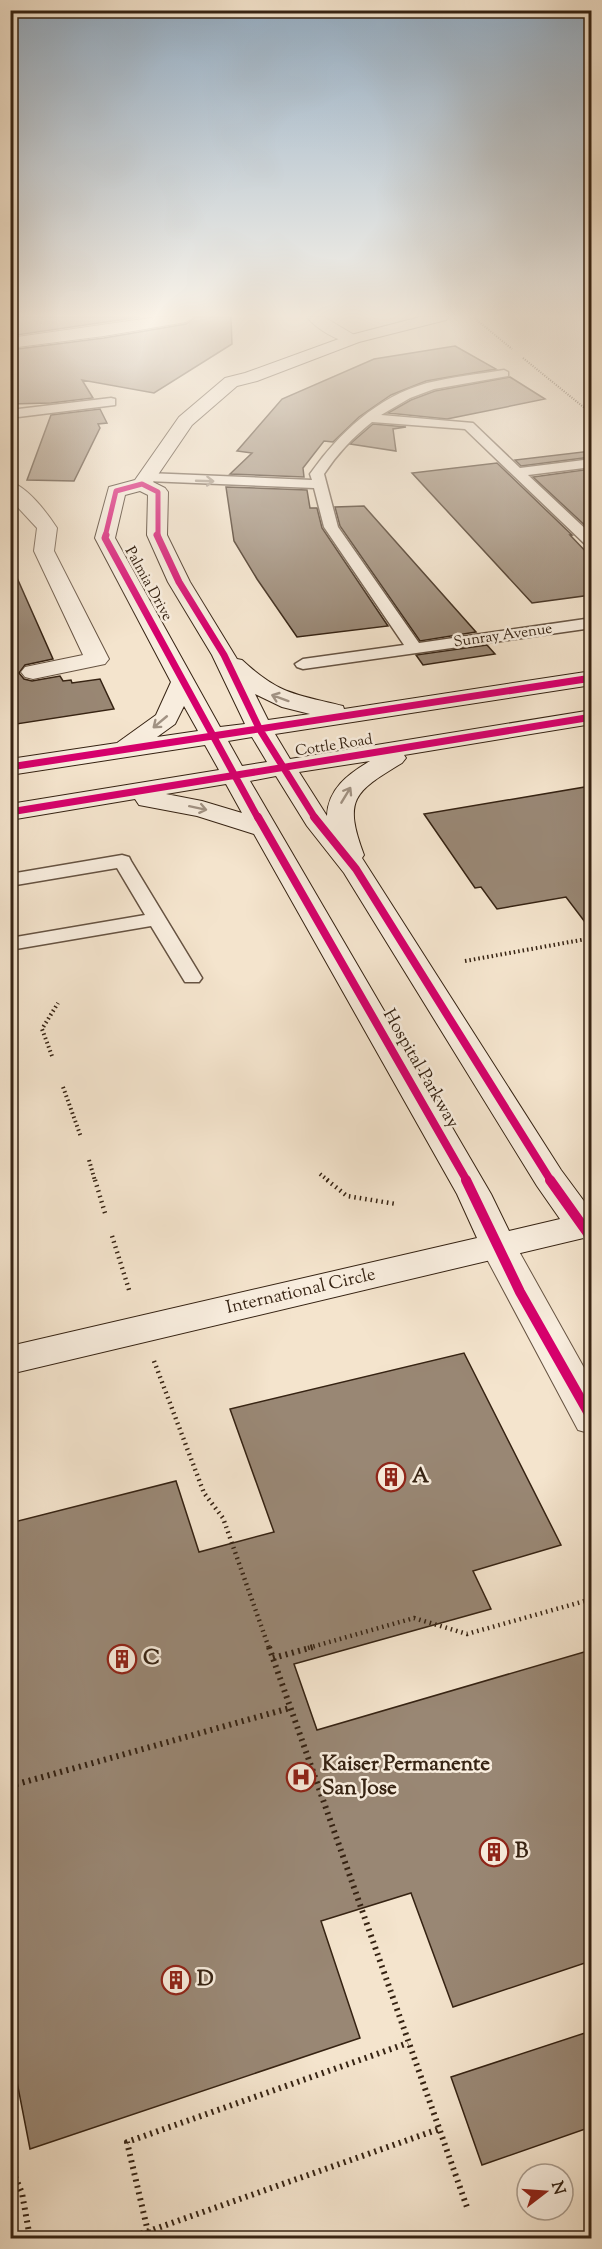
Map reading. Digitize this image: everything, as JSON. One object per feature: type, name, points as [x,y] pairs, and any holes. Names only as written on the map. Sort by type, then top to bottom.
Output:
[{"type":"street","points":[[148,476],[183,422]]},
{"type":"street","name":"Palmia Drive","points":[[214,737],[105,538],[116,491],[148,476],[158,492],[157,535],[179,582],[224,655],[260,730]]},
{"type":"street","points":[[10,488],[38,515],[47,528],[44,551],[97,659],[33,672]]},
{"type":"street","points":[[224,655],[258,687],[280,699],[357,715]]},
{"type":"street","name":"Cottle Road","points":[[10,766],[214,737],[591,678]]},
{"type":"street","points":[[121,751],[166,719],[184,680]]},
{"type":"street","name":"Cottle Road","points":[[10,812],[408,749],[591,717]]},
{"type":"street","points":[[260,730],[316,820],[356,870],[549,1178],[589,1230]]},
{"type":"street","name":"Hospital Parkway","points":[[214,737],[474,1194],[498,1246],[591,1419]]},
{"type":"street","points":[[356,870],[339,830],[338,814],[342,798],[353,783],[408,749]]},
{"type":"street","points":[[120,794],[202,809],[265,829]]},
{"type":"street","name":"International Circle","points":[[10,1360],[498,1246],[589,1230]]},
{"type":"lane","points":[[364,422],[328,456],[319,479],[331,527],[416,649]]},
{"type":"lane","points":[[418,422],[469,426],[591,543]]},
{"type":"lane","points":[[517,472],[591,463]]},
{"type":"lane","points":[[148,476],[319,479]]},
{"type":"lane","name":"Sunray Avenue","points":[[303,664],[591,623]]},
{"type":"lane","points":[[10,880],[122,861],[192,978]]},
{"type":"lane","points":[[10,944],[156,919]]},
{"type":"path","points":[[465,961],[591,938]]},
{"type":"path","points":[[52,1056],[42,1029],[58,1003]]},
{"type":"path","points":[[63,1087],[81,1137]]},
{"type":"path","points":[[89,1160],[105,1213]]},
{"type":"path","points":[[321,1174],[347,1196],[396,1204]]},
{"type":"path","points":[[112,1236],[130,1293]]},
{"type":"path","points":[[153,1357],[204,1493],[223,1518],[468,2210]]},
{"type":"path","points":[[273,1658],[414,1618],[467,1634],[591,1599]]},
{"type":"path","points":[[10,1786],[290,1708]]},
{"type":"path","points":[[148,2232],[128,2142],[408,2043]]},
{"type":"path","points":[[129,2238],[439,2129]]},
{"type":"path","points":[[10,2165],[22,2193],[30,2238]]},
{"type":"building","points":[[48,422],[106,422],[98,424],[100,428],[74,481],[27,480]]},
{"type":"building","points":[[262,422],[354,422],[333,442],[324,441],[303,468],[304,477],[230,474],[252,453],[237,451]]},
{"type":"building","points":[[373,424],[406,427],[393,429],[396,451],[350,444]]},
{"type":"building","points":[[591,451],[591,457],[521,466],[515,460]]},
{"type":"building","points":[[497,463],[572,535],[570,535],[591,557],[591,595],[532,603],[412,473]]},
{"type":"building","points":[[591,469],[591,531],[533,477]]},
{"type":"building","points":[[226,487],[307,490],[310,508],[317,508],[322,528],[388,626],[297,637],[234,541]]},
{"type":"building","points":[[364,506],[476,632],[420,641],[340,526],[335,507]]},
{"type":"building","points":[[10,562],[53,659],[25,665],[19,673],[24,679],[32,681],[60,676],[63,681],[71,680],[72,683],[100,679],[114,709],[10,725]]},
{"type":"building","points":[[487,645],[495,654],[423,665],[416,655]]},
{"type":"building","points":[[591,786],[591,930],[566,897],[497,909],[481,887],[475,888],[424,814]]},
{"type":"building","points":[[464,1353],[561,1545],[473,1571],[491,1609],[294,1664],[317,1730],[591,1650],[591,1961],[453,2007],[411,1893],[321,1921],[360,2038],[30,2149],[10,2046],[10,1523],[176,1481],[199,1552],[274,1532],[230,1409]]},
{"type":"building","points":[[591,2031],[591,2127],[482,2165],[451,2077]]},
{"type":"cycle path","points":[[592,1239],[549,1178],[356,869],[316,820],[260,730],[224,655],[179,582],[157,535],[158,492],[142,484],[116,491],[105,538],[245,795],[474,1194],[520,1292],[592,1419]]},
{"type":"cycle path","points":[[10,767],[592,678]]},
{"type":"cycle path","points":[[10,812],[592,717]]},
{"type":"place","name":"A","points":[[391,1477]]},
{"type":"place","name":"C","points":[[122,1659]]},
{"type":"place","name":"Kaiser Permanente San Jose","points":[[301,1777]]},
{"type":"place","name":"B","points":[[494,1852]]},
{"type":"place","name":"D","points":[[176,1980]]}]
